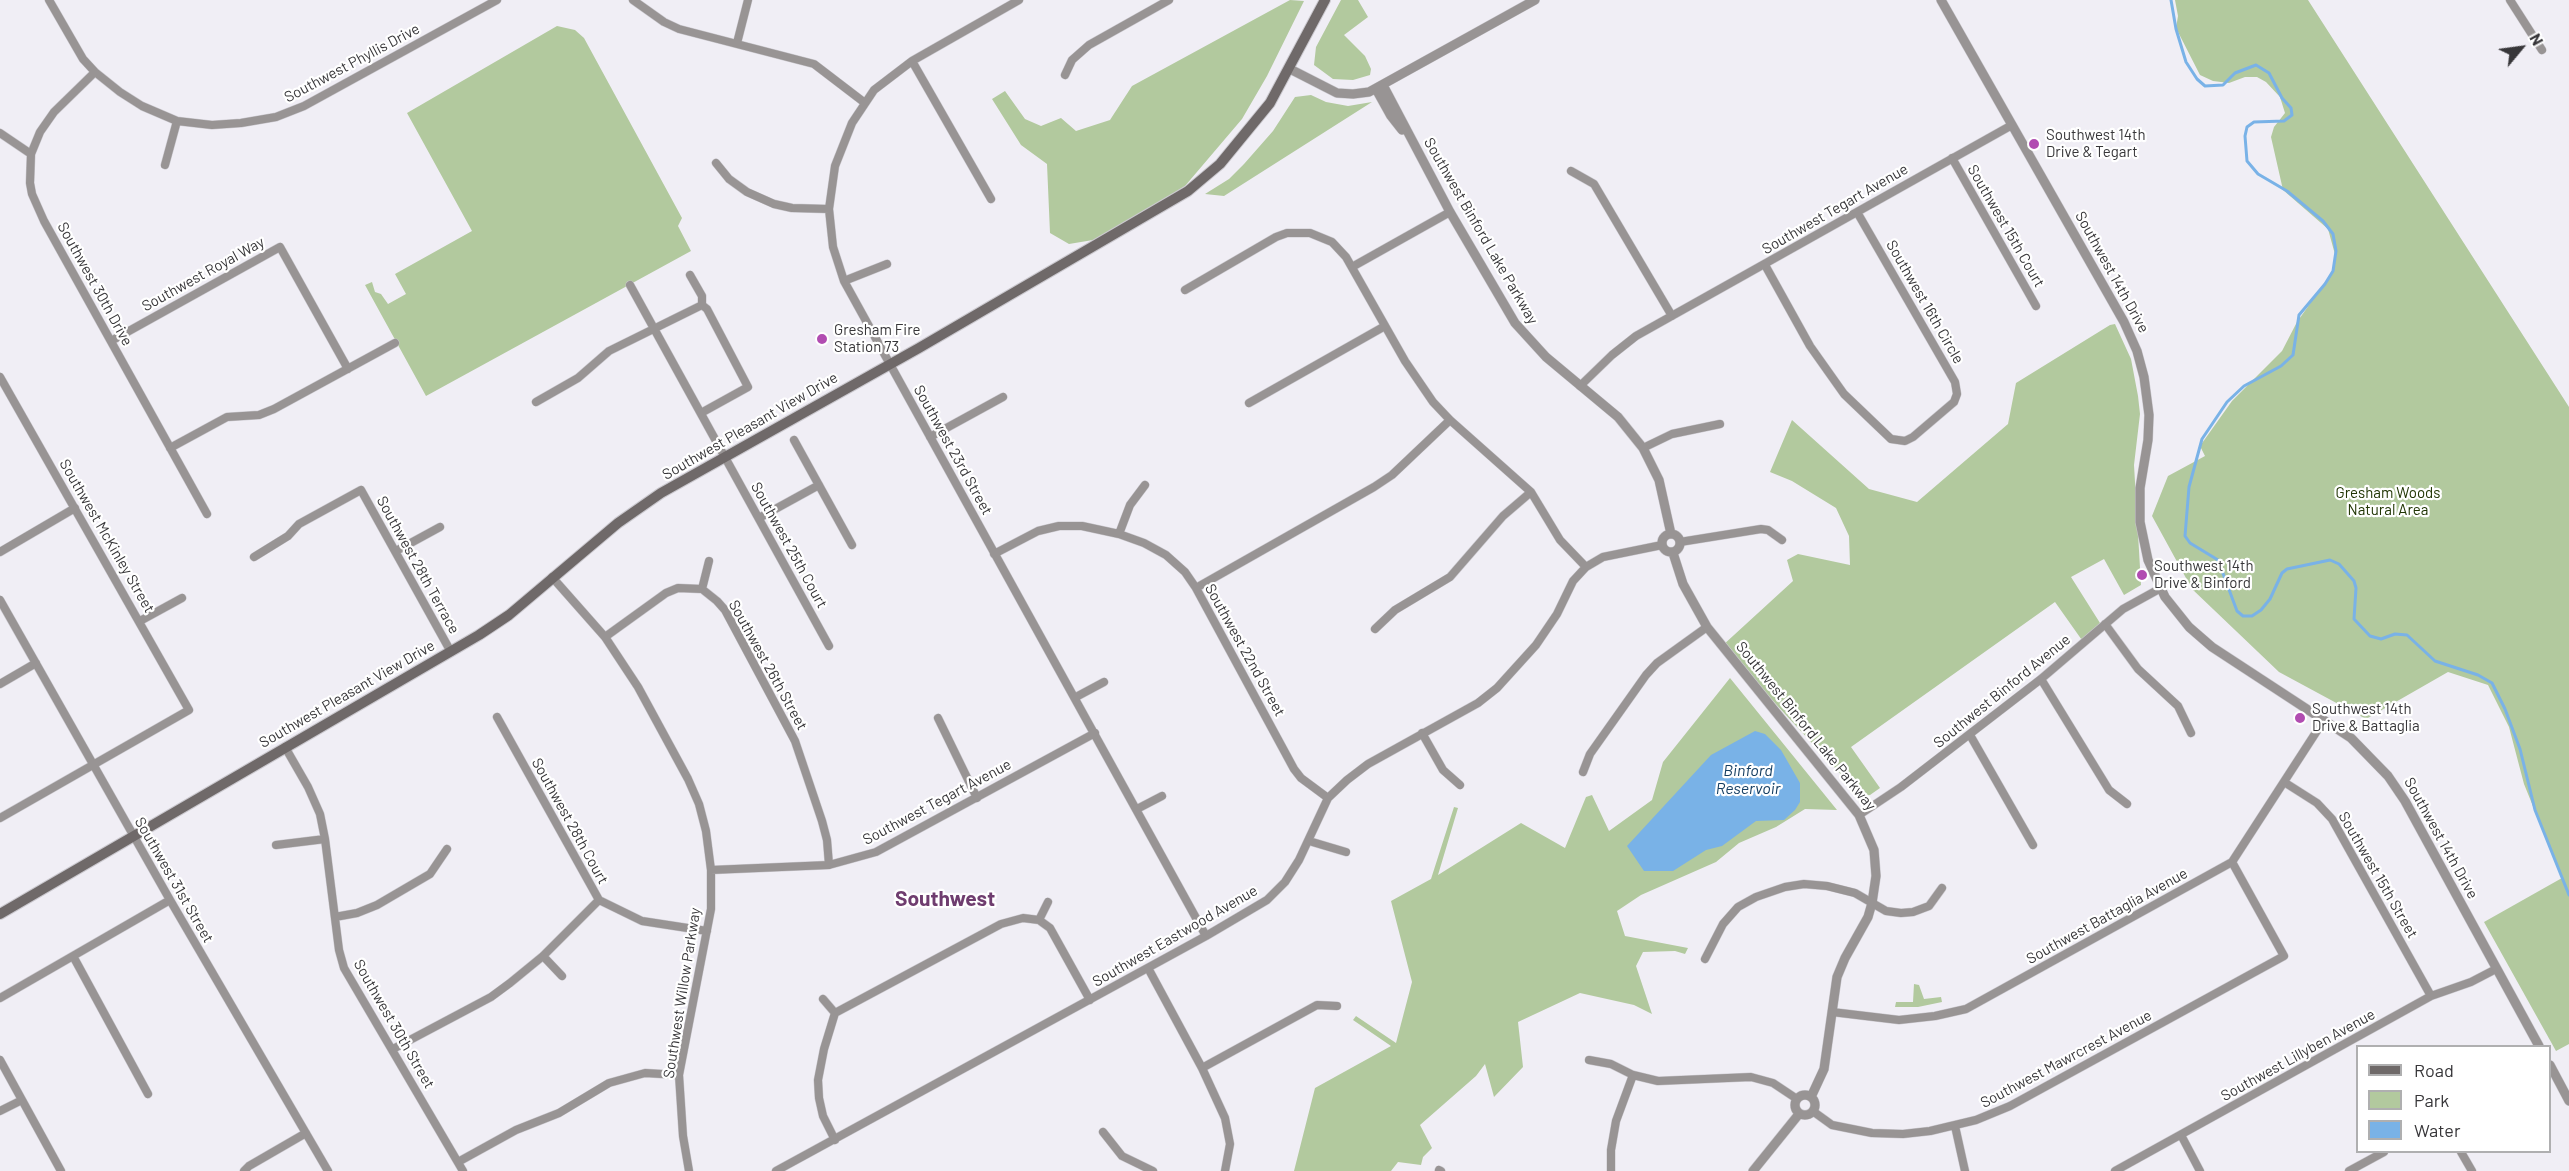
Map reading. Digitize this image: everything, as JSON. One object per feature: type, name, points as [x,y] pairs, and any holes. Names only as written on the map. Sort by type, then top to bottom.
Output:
[{"type":"main road","name":"Southwest Pleasant View Drive","points":[[0,914],[451,652],[500,621],[632,512],[725,456],[890,364],[1188,191],[1220,164],[1275,96],[1325,0]]},
{"type":"street","name":"Southwest Phyllis Drive","points":[[49,0],[72,41],[95,72],[142,106],[177,121],[212,125],[276,117],[295,110],[498,0]]},
{"type":"street","points":[[633,0],[656,17],[679,28],[788,56],[821,69],[865,103]]},
{"type":"street","points":[[737,43],[748,0]]},
{"type":"street","name":"Southwest 23rd Street","points":[[1019,0],[912,61],[887,78],[865,103],[852,123],[840,152],[832,182],[829,209],[833,247],[844,281],[994,554],[1076,697],[1206,936]]},
{"type":"street","points":[[1065,75],[1072,60],[1089,45],[1169,0]]},
{"type":"street","points":[[1290,69],[1337,93],[1361,94],[1379,87],[1535,0]]},
{"type":"street","name":"Southwest 14th Drive","points":[[1941,0],[2124,322],[2137,351],[2144,377],[2149,415],[2148,440],[2140,488],[2140,522],[2145,551],[2161,588],[2179,616],[2206,643],[2324,720],[2361,747],[2388,776],[2405,801],[2538,1045]]},
{"type":"street","points":[[2510,0],[2542,50]]},
{"type":"street","points":[[912,61],[990,199]]},
{"type":"street","name":"Southwest 30th Drive","points":[[95,72],[45,123],[31,154],[30,183],[37,207],[207,514]]},
{"type":"street","name":"Southwest Binford Lake Parkway","points":[[1379,87],[1515,323],[1535,347],[1618,417],[1643,448],[1659,480],[1671,534]]},
{"type":"street","points":[[165,165],[177,121]]},
{"type":"street","name":"Southwest Tegart Avenue","points":[[1580,386],[1622,345],[2012,125]]},
{"type":"street","points":[[0,133],[31,154]]},
{"type":"street","name":"Southwest 15th Court","points":[[1952,158],[2036,306]]},
{"type":"street","points":[[716,163],[729,179],[747,192],[774,204],[792,208],[829,209]]},
{"type":"street","points":[[1571,171],[1594,184],[1672,316]]},
{"type":"street","points":[[1352,267],[1450,212]]},
{"type":"street","name":"Southwest 16th Circle","points":[[1765,265],[1816,355],[1845,394],[1891,439],[1905,441],[1913,437],[1954,402],[1957,394],[1955,382],[1857,212]]},
{"type":"street","points":[[1185,290],[1276,237],[1287,233],[1310,233],[1322,236],[1341,250],[1417,380],[1450,420],[1531,492],[1560,540],[1586,567],[1603,557],[1662,544]]},
{"type":"street","name":"Southwest Royal Way","points":[[111,342],[280,247],[348,369]]},
{"type":"street","points":[[844,281],[887,264]]},
{"type":"street","points":[[690,275],[702,296],[702,305],[748,387],[701,413]]},
{"type":"street","name":"Southwest 25th Court","points":[[630,285],[829,646]]},
{"type":"street","points":[[536,402],[578,378],[599,358],[702,305]]},
{"type":"street","points":[[1249,403],[1385,326]]},
{"type":"street","points":[[170,448],[227,417],[259,415],[274,409],[395,343]]},
{"type":"street","name":"Southwest McKinley Street","points":[[0,377],[189,710],[93,764]]},
{"type":"street","points":[[930,437],[1003,397]]},
{"type":"street","points":[[1196,588],[1374,487],[1392,475],[1450,420]]},
{"type":"street","points":[[1643,448],[1672,434],[1720,424]]},
{"type":"street","points":[[794,440],[852,545]]},
{"type":"street","points":[[1119,534],[1130,505],[1145,485]]},
{"type":"street","points":[[759,518],[819,486]]},
{"type":"street","name":"Southwest 28th Terrace","points":[[254,557],[288,536],[299,524],[361,490],[451,652]]},
{"type":"street","points":[[1375,629],[1395,609],[1450,577],[1503,516],[1531,492]]},
{"type":"street","points":[[0,552],[75,508]]},
{"type":"street","name":"Southwest 22nd Street","points":[[994,554],[1038,531],[1059,526],[1082,526],[1119,534],[1144,543],[1166,555],[1185,572],[1196,588],[1294,769],[1301,778],[1328,798]]},
{"type":"street","points":[[396,551],[440,527]]},
{"type":"street","points":[[1680,542],[1761,529],[1768,530],[1782,540]]},
{"type":"street","points":[[1671,534],[1677,536],[1680,542],[1679,549],[1673,553],[1666,551],[1662,544],[1665,537],[1671,534]]},
{"type":"street","name":"Southwest Binford Lake Parkway","points":[[1673,553],[1683,584],[1707,627],[1859,815],[1871,839],[1875,859],[1876,885],[1872,903],[1868,917],[1840,968],[1824,1069],[1811,1097]]},
{"type":"street","points":[[605,638],[666,593],[678,588],[702,589],[709,561]]},
{"type":"street","name":"Southwest Eastwood Avenue","points":[[776,1171],[1255,909],[1277,891],[1295,867],[1328,798],[1368,764],[1478,703],[1497,688],[1536,645],[1557,614],[1573,581],[1586,567]]},
{"type":"street","name":"Southwest Willow Parkway","points":[[552,577],[605,638],[638,687],[688,779],[699,804],[706,831],[711,870],[711,909],[679,1075],[683,1136],[689,1171]]},
{"type":"street","name":"Southwest Binford Avenue","points":[[1859,815],[1970,735],[2041,679],[2123,609],[2161,588]]},
{"type":"street","name":"Southwest 26th Street","points":[[702,589],[717,600],[725,610],[787,723],[822,821],[827,840],[829,865]]},
{"type":"street","points":[[140,621],[182,598]]},
{"type":"street","name":"Southwest 31st Street","points":[[0,600],[170,900],[328,1171]]},
{"type":"street","points":[[2105,624],[2138,669],[2178,706],[2191,733]]},
{"type":"street","points":[[1582,772],[1590,754],[1646,675],[1674,650],[1707,627]]},
{"type":"street","points":[[0,684],[36,663]]},
{"type":"street","points":[[2041,679],[2109,790],[2127,804]]},
{"type":"street","points":[[1076,697],[1104,682]]},
{"type":"street","name":"Southwest 28th Court","points":[[496,717],[599,900],[642,921],[707,932]]},
{"type":"street","points":[[938,718],[977,798]]},
{"type":"street","name":"Southwest Battaglia Avenue","points":[[1832,1012],[1899,1020],[1935,1017],[1966,1009],[2232,862],[2324,720]]},
{"type":"street","name":"Southwest Tegart Avenue","points":[[711,870],[829,865],[876,852],[1095,733]]},
{"type":"street","points":[[1422,733],[1443,770],[1460,785]]},
{"type":"street","points":[[1970,735],[2034,845]]},
{"type":"street","name":"Southwest 30th Street","points":[[285,747],[315,801],[325,839],[339,950],[344,968],[463,1171]]},
{"type":"street","points":[[0,818],[93,764]]},
{"type":"street","name":"Southwest 15th Street","points":[[2284,782],[2317,803],[2332,819],[2431,996]]},
{"type":"street","points":[[1137,809],[1162,796]]},
{"type":"street","points":[[276,845],[325,839]]},
{"type":"street","points":[[1309,841],[1346,852]]},
{"type":"street","points":[[335,917],[357,913],[377,905],[430,874],[447,849]]},
{"type":"street","name":"Southwest Mawrcrest Avenue","points":[[1814,1112],[1832,1125],[1872,1133],[1903,1134],[1955,1126],[2010,1107],[2284,956],[2232,862]]},
{"type":"street","points":[[1705,959],[1731,914],[1745,902],[1797,884],[1813,884],[1855,893],[1886,911],[1913,912],[1929,906],[1942,888]]},
{"type":"street","points":[[0,998],[170,900]]},
{"type":"street","points":[[393,1050],[490,997],[543,956],[599,900]]},
{"type":"street","points":[[1039,920],[1048,903]]},
{"type":"street","points":[[835,1140],[823,1116],[818,1080],[824,1048],[835,1013],[1001,924],[1023,918],[1039,920],[1050,928],[1090,999]]},
{"type":"street","points":[[73,956],[148,1094]]},
{"type":"street","points":[[543,956],[562,976]]},
{"type":"street","points":[[1148,968],[1202,1068],[1225,1118],[1230,1144],[1225,1171]]},
{"type":"street","name":"Southwest Lillyben Avenue","points":[[2115,1171],[2431,996],[2471,982],[2496,969]]},
{"type":"street","points":[[823,999],[835,1013]]},
{"type":"street","points":[[1202,1068],[1317,1005],[1337,1006]]},
{"type":"street","points":[[0,1060],[61,1171]]},
{"type":"street","points":[[1589,1060],[1611,1064],[1633,1075],[1658,1081],[1751,1077],[1773,1083],[1797,1099]]},
{"type":"street","points":[[2551,1067],[2569,1101]]},
{"type":"street","points":[[458,1162],[516,1130],[559,1113],[609,1083],[645,1073],[679,1075]]},
{"type":"street","points":[[1611,1171],[1611,1150],[1616,1121],[1633,1075]]},
{"type":"street","points":[[1804,1095],[1811,1097],[1815,1104],[1814,1112],[1807,1116],[1799,1114],[1795,1107],[1797,1099],[1804,1095]]},
{"type":"street","points":[[0,1111],[22,1100]]},
{"type":"street","points":[[1753,1171],[1799,1114]]},
{"type":"street","points":[[1955,1126],[1965,1171]]},
{"type":"street","points":[[1103,1132],[1122,1155],[1153,1171]]},
{"type":"street","points":[[244,1171],[306,1133]]},
{"type":"street","points":[[2181,1135],[2200,1171]]},
{"type":"street","points":[[2349,1171],[2382,1153]]},
{"type":"street","points":[[2462,1153],[2472,1171]]},
{"type":"green space","points":[[1290,0],[1304,1],[1267,76],[1242,119],[1185,186],[1099,239],[1069,244],[1050,233],[1047,164],[1021,145],[992,99],[1005,91],[1025,119],[1041,126],[1061,118],[1076,131],[1110,120],[1132,86]]},
{"type":"green space","points":[[1341,0],[1358,0],[1368,17],[1344,35],[1365,56],[1371,69],[1370,75],[1353,80],[1333,79],[1314,65],[1316,47]]},
{"type":"green space","name":"Gresham Woods Natural Area","points":[[2175,0],[2308,0],[2569,407],[2569,1044],[2556,1051],[2484,922],[2562,878],[2524,784],[2509,727],[2488,685],[2448,672],[2366,719],[2279,672],[2192,589],[2152,516],[2168,476],[2205,456],[2200,446],[2232,401],[2282,351],[2297,322],[2331,274],[2336,258],[2328,229],[2283,190],[2271,137],[2274,127],[2285,113],[2280,97],[2266,82],[2257,77],[2245,77],[2229,83],[2213,81],[2200,75],[2176,28],[2178,16]]},
{"type":"green space","points":[[557,26],[575,30],[584,38],[682,218],[678,226],[691,251],[426,396],[365,285],[372,282],[375,292],[381,294],[388,304],[406,294],[395,274],[472,231],[407,113]]},
{"type":"green space","points":[[1311,95],[1326,102],[1348,106],[1372,102],[1224,196],[1205,194],[1229,179],[1244,164],[1273,131],[1295,97]]},
{"type":"green space","points":[[2115,324],[2131,359],[2140,414],[2134,465],[2141,585],[2124,595],[2104,559],[2071,577],[2100,623],[2084,643],[2055,602],[1851,747],[1880,788],[1870,795],[1861,796],[1722,646],[1793,581],[1787,560],[1798,554],[1850,565],[1849,536],[1836,508],[1792,481],[1770,472],[1792,420],[1869,489],[1917,502],[2008,424],[2016,383]]},
{"type":"green space","points":[[1730,678],[1837,810],[1805,809],[1776,827],[1739,843],[1716,862],[1641,895],[1617,911],[1625,936],[1688,948],[1685,954],[1675,951],[1643,952],[1636,966],[1652,1014],[1634,1005],[1580,993],[1518,1022],[1523,1067],[1494,1097],[1485,1064],[1476,1076],[1420,1125],[1432,1148],[1423,1157],[1421,1165],[1398,1162],[1391,1171],[1294,1171],[1315,1088],[1391,1046],[1353,1020],[1356,1016],[1396,1043],[1412,982],[1391,901],[1431,879],[1454,807],[1458,808],[1438,875],[1521,823],[1565,848],[1586,797],[1592,795],[1609,831],[1652,800],[1663,762]]},
{"type":"green space","points":[[1914,984],[1919,985],[1924,999],[1941,997],[1942,1002],[1918,1007],[1895,1007],[1896,1002],[1913,1002]]},
{"type":"water","name":"Binford Reservoir","points":[[1755,731],[1765,734],[1781,750],[1800,783],[1800,802],[1795,810],[1784,820],[1756,821],[1722,846],[1706,850],[1673,871],[1644,871],[1627,846],[1711,755]]},
{"type":"waterway","points":[[2171,0],[2176,29],[2186,62],[2197,79],[2205,86],[2223,85],[2235,73],[2256,65],[2269,73],[2282,98],[2291,108],[2292,115],[2284,121],[2254,122],[2247,127],[2245,136],[2247,161],[2258,174],[2287,191],[2323,221],[2333,234],[2336,251],[2333,271],[2299,315],[2293,355],[2281,366],[2244,386],[2227,402],[2202,439],[2189,487],[2185,536],[2190,543],[2218,560],[2237,611],[2243,616],[2252,616],[2261,610],[2270,599],[2282,573],[2287,569],[2330,560],[2339,564],[2354,581],[2356,588],[2354,619],[2370,636],[2381,639],[2395,634],[2407,635],[2435,661],[2478,675],[2492,683],[2505,709],[2520,749],[2535,810],[2569,895]]},
{"type":"place","name":"Southwest 14th Drive & Tegart","points":[[2034,144]]},
{"type":"place","name":"Gresham Fire Station 73","points":[[822,339]]},
{"type":"place","name":"Southwest 14th Drive & Binford","points":[[2142,575]]},
{"type":"place","name":"Southwest 14th Drive & Battaglia","points":[[2300,718]]},
{"type":"district","name":"Southwest","points":[[945,899]]}]
